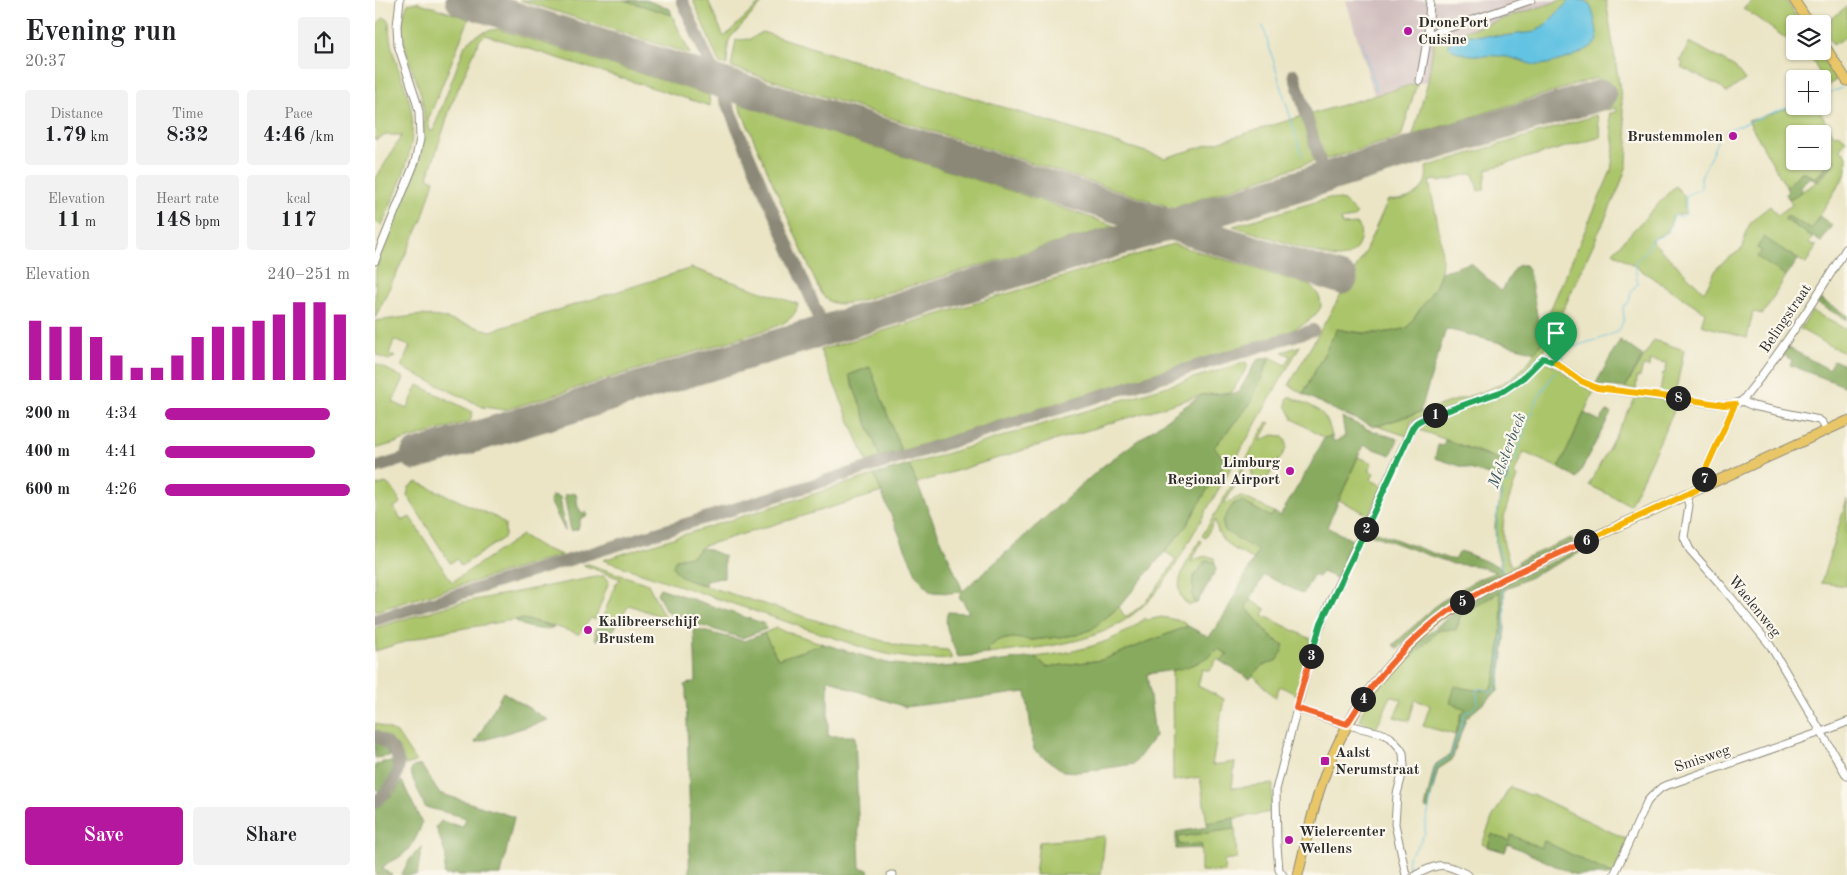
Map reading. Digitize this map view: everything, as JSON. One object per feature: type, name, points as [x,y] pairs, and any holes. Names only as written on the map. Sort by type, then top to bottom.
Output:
[{"type":"main road","points":[[1794,0],[1804,15]]},
{"type":"main road","points":[[1831,55],[1846,78]]},
{"type":"main road","points":[[1298,875],[1322,781],[1347,724],[1372,686],[1418,635],[1453,608],[1503,579],[1847,421]]},
{"type":"street","points":[[375,261],[415,162],[420,139],[421,126],[418,106],[398,45],[397,26],[400,0]]},
{"type":"street","points":[[1420,81],[1428,35],[1430,0]]},
{"type":"street","points":[[1428,35],[1531,0]]},
{"type":"street","name":"Belingstraat","points":[[1705,486],[1705,471],[1738,403],[1799,324],[1847,247]]},
{"type":"street","points":[[1283,875],[1279,870],[1276,790],[1296,708],[1321,623],[1415,422],[1495,395],[1510,388],[1524,377],[1540,360],[1545,358],[1556,363],[1587,384],[1597,388],[1724,405],[1738,403],[1819,420],[1823,423],[1826,430]]},
{"type":"street","name":"Waelenweg","points":[[1686,495],[1689,505],[1684,537],[1690,550],[1770,645],[1847,776]]},
{"type":"street","points":[[1296,708],[1390,736],[1397,742],[1403,753],[1403,767],[1397,794],[1395,824],[1406,875]]},
{"type":"street","name":"Smisweg","points":[[1614,875],[1647,802],[1657,791],[1682,779],[1847,722]]},
{"type":"street","points":[[1416,875],[1427,868],[1438,865],[1452,868],[1468,875]]},
{"type":"shaded area","points":[[1346,0],[1562,0],[1431,63],[1428,81],[1413,83],[1374,95]]},
{"type":"green space","points":[[520,0],[624,0],[672,15],[690,54]]},
{"type":"green space","points":[[624,0],[646,0],[670,9],[672,15]]},
{"type":"green space","points":[[693,0],[708,0],[724,37],[765,0],[730,38],[727,65],[719,63]]},
{"type":"green space","points":[[1562,0],[1606,0],[1628,142],[1627,165],[1620,186],[1549,341],[1537,359],[1522,373],[1489,394],[1412,420],[1407,436],[1377,426],[1477,394],[1506,381],[1523,368],[1532,357],[1553,318],[1548,315],[1611,171],[1614,147],[1609,113],[1617,112],[1616,108],[1606,110],[1597,78],[1413,135],[1428,81],[1434,41]]},
{"type":"green space","points":[[1755,0],[1786,0],[1795,15],[1786,15],[1786,39],[1743,8]]},
{"type":"green space","points":[[417,2],[469,19],[428,120],[430,131],[433,131],[465,45],[472,38],[480,34],[498,29],[709,95],[710,106],[485,35],[479,41],[452,103],[428,177],[434,180],[422,220],[375,318],[376,269],[413,180],[423,144],[423,102],[406,51],[402,26],[403,15],[408,4]]},
{"type":"green space","points":[[1847,6],[1847,36],[1833,45],[1831,42],[1831,19]]},
{"type":"green space","points":[[383,18],[386,18],[389,22],[393,53],[409,100],[412,132],[406,164],[382,225],[375,222],[375,180],[402,135],[386,135],[375,140],[375,26]]},
{"type":"green space","points":[[762,32],[1165,158],[1303,116],[1316,158],[1315,161],[1173,208],[731,67],[736,40],[751,39]]},
{"type":"green space","points":[[1690,42],[1735,67],[1745,80],[1726,93],[1721,87],[1681,67],[1683,63],[1680,61]]},
{"type":"green space","points":[[1826,60],[1837,75],[1835,81],[1831,83],[1831,70],[1818,70],[1813,61]]},
{"type":"green space","points":[[1417,83],[1401,137],[1328,159],[1323,157],[1311,114]]},
{"type":"green space","points":[[738,103],[1115,226],[855,302],[840,304],[831,302],[823,297],[820,292]]},
{"type":"green space","points":[[1786,108],[1786,115],[1822,115],[1828,125],[1786,125],[1786,170],[1823,170],[1816,178],[1801,172],[1786,187],[1748,120]]},
{"type":"green space","points":[[1597,115],[1601,137],[1487,169],[1484,189],[1478,191],[1473,173],[1439,182],[1438,180],[1429,181],[1441,241],[1442,265],[1434,288],[1426,302],[1407,328],[1372,333],[1337,329],[1303,394],[1289,385],[1364,254],[1388,200],[1403,199],[1416,194],[1425,183],[1426,167]]},
{"type":"green space","points":[[1831,130],[1834,135],[1839,134],[1846,140],[1840,150],[1847,155],[1847,172],[1811,229],[1787,216],[1785,220],[1813,237],[1809,243],[1816,246],[1806,264],[1764,238],[1757,248],[1762,251],[1758,257],[1786,276],[1763,314],[1753,312],[1747,338],[1701,325],[1705,312],[1613,252],[1675,186],[1684,195],[1685,213],[1673,216],[1667,232],[1651,240],[1704,292],[1718,266],[1743,248],[1746,232],[1751,223],[1770,206],[1777,215],[1792,205],[1789,199],[1820,180],[1828,170],[1831,170],[1836,161],[1831,160]]},
{"type":"green space","points":[[1833,159],[1836,161],[1831,166]]},
{"type":"green space","points":[[1823,170],[1827,170],[1816,182],[1810,177],[1800,186],[1802,192],[1789,199],[1785,194],[1788,192],[1786,187],[1802,172],[1816,178]]},
{"type":"green space","points":[[1329,198],[1344,201],[1357,214],[1353,218],[1341,220],[1342,225],[1358,224],[1361,237],[1356,249],[1345,257],[1331,257],[1233,226]]},
{"type":"green space","points":[[1787,216],[1811,229],[1819,216],[1832,225],[1821,242],[1785,219]]},
{"type":"green space","points":[[1764,237],[1798,260],[1786,276],[1757,257],[1762,251],[1757,248]]},
{"type":"green space","points":[[1173,244],[1306,284],[1317,293],[1321,307],[1318,312],[1301,326],[1286,333],[901,451],[869,367],[849,375],[880,457],[867,462],[820,350]]},
{"type":"green space","points":[[1470,263],[1501,291],[1516,267],[1525,265],[1529,271],[1542,342],[1536,352],[1446,329],[1420,412],[1377,426],[1372,426],[1343,414],[1303,394],[1337,329],[1372,333],[1407,328],[1436,286],[1441,272]]},
{"type":"green space","points":[[692,268],[798,304],[797,310],[787,321],[766,330],[505,410],[483,407],[401,367],[410,346],[394,340],[389,354],[395,357],[388,360],[375,354],[375,321],[422,315],[439,317],[491,331]]},
{"type":"green space","points":[[1820,299],[1847,315],[1847,320],[1817,303]]},
{"type":"green space","points":[[1812,311],[1847,330],[1847,355],[1800,329]]},
{"type":"green space","points":[[1620,340],[1643,356],[1625,388],[1595,385]]},
{"type":"green space","points":[[1654,340],[1684,350],[1675,395],[1660,393],[1663,373],[1665,373],[1667,363],[1650,360],[1649,367],[1643,366],[1640,377],[1637,377],[1636,390],[1625,388]]},
{"type":"green space","points":[[1300,346],[1175,566],[1157,592],[1137,611],[1116,625],[1094,635],[1045,647],[989,654],[988,649],[997,641],[1012,638],[1033,640],[1077,635],[1092,629],[1119,607],[1125,617],[1141,606],[1154,592],[1176,559],[1165,552],[1187,525],[1226,461],[1214,447],[1251,403],[1270,357],[1286,365],[1291,356],[1282,352]]},
{"type":"green space","points":[[1787,347],[1828,369],[1834,360],[1847,366],[1847,387],[1790,365],[1792,360],[1781,354]]},
{"type":"green space","points":[[1270,357],[1251,403],[1214,447],[1226,461],[1187,525],[1119,607],[1092,629],[1077,635],[1032,640],[1012,638],[997,641],[988,649],[989,654],[958,657],[946,623],[948,612],[969,613],[959,598],[961,592],[930,592],[916,574],[874,475],[909,465],[963,591],[1103,466],[1202,395],[1238,393],[1257,360]]},
{"type":"green space","points":[[1543,360],[1594,391],[1559,468],[1523,452],[1514,474],[1517,477],[1503,523],[1504,546],[1511,566],[1519,563],[1520,565],[1503,574],[1496,546],[1495,526],[1500,499],[1500,483],[1507,481],[1507,466],[1510,463],[1414,428],[1416,425],[1500,394]]},
{"type":"green space","points":[[1246,362],[1248,366],[1232,392],[1202,395],[917,483],[909,465]]},
{"type":"green space","points":[[375,363],[404,378],[393,402],[407,409],[418,385],[473,412],[470,421],[375,449]]},
{"type":"green space","points":[[870,367],[901,451],[880,457],[849,375]]},
{"type":"green space","points":[[1637,395],[1675,400],[1672,409],[1674,411],[1630,505],[1589,485]]},
{"type":"green space","points":[[1288,397],[1318,410],[1326,420],[1332,436],[1324,438],[1293,419],[1286,405]]},
{"type":"green space","points":[[1607,411],[1611,413],[1577,478],[1559,468],[1584,413],[1600,421]]},
{"type":"green space","points":[[1342,417],[1367,429],[1398,439],[1391,455],[1363,445],[1327,527],[1356,542],[1338,579],[1322,572],[1318,577],[1313,575],[1303,594],[1264,575],[1246,607],[1269,635],[1284,646],[1278,660],[1262,666],[1250,679],[1220,661],[1228,654],[1218,649],[1209,656],[1185,668],[1147,674],[1155,736],[1134,764],[1080,772],[1063,771],[1034,750],[1026,692],[905,707],[848,688],[828,678],[828,736],[855,736],[860,868],[868,869],[869,875],[689,875],[690,824],[686,689],[684,685],[696,681],[694,629],[745,641],[764,633],[778,659],[824,644],[887,663],[928,668],[1035,657],[1047,667],[1102,660],[1188,626],[1209,637],[1225,614],[1258,551],[1225,531],[1222,522],[1233,504],[1241,501],[1271,517],[1274,512],[1280,516],[1324,438],[1332,436],[1334,442],[1345,436]]},
{"type":"green space","points":[[1267,422],[1270,423],[1260,441],[1273,435],[1282,436],[1286,441],[1286,449],[1265,482],[1259,482],[1253,478],[1249,459],[1239,477],[1237,476]]},
{"type":"green space","points":[[1445,440],[1511,464],[1507,466],[1507,481],[1435,458],[1438,445],[1443,446]]},
{"type":"green space","points":[[1358,457],[1372,463],[1369,471],[1374,473],[1371,480],[1383,486],[1369,515],[1339,500]]},
{"type":"green space","points":[[874,475],[882,492],[703,546],[692,556],[676,559],[690,581],[899,646],[948,650],[952,659],[909,658],[867,649],[603,560]]},
{"type":"green space","points":[[417,482],[497,518],[505,524],[505,537],[461,566],[457,559],[450,563],[407,495],[409,487]]},
{"type":"green space","points":[[386,483],[393,489],[401,503],[394,507],[402,521],[410,517],[452,582],[522,535],[543,548],[562,555],[375,611],[375,486]]},
{"type":"green space","points":[[1233,483],[1236,484],[1224,504],[1241,496],[1274,512],[1271,517],[1241,501],[1259,551],[1254,560],[1224,541],[1215,520],[1205,538],[1202,536]]},
{"type":"green space","points":[[576,493],[578,507],[587,516],[581,518],[578,529],[571,531],[564,495]]},
{"type":"green space","points":[[552,495],[560,497],[565,531],[550,501]]},
{"type":"green space","points":[[1847,499],[1847,586],[1821,583]]},
{"type":"green space","points":[[1368,529],[1449,559],[1454,559],[1461,551],[1500,567],[1503,574],[1474,589],[1447,607],[1398,649],[1393,645],[1439,603],[1476,580],[1496,572],[1478,566],[1453,564],[1367,533]]},
{"type":"green space","points":[[1571,538],[1573,542],[1520,565],[1518,561]]},
{"type":"green space","points":[[1200,540],[1202,541],[1191,562],[1208,556],[1214,558],[1215,563],[1208,560],[1196,572],[1192,583],[1195,589],[1194,601],[1197,603],[1189,605],[1182,599],[1179,591],[1180,582],[1186,564]]},
{"type":"green space","points":[[701,548],[724,556],[724,578],[705,581],[707,585],[687,580],[675,571],[673,566],[676,559],[692,556]]},
{"type":"green space","points":[[1578,550],[1579,553],[1504,590],[1505,638],[1498,691],[1466,718],[1452,760],[1438,769],[1428,809],[1425,808],[1434,768],[1436,764],[1450,755],[1461,715],[1466,709],[1450,703],[1455,686],[1473,690],[1490,690],[1493,685],[1501,629],[1502,609],[1499,592],[1460,616],[1456,630],[1439,630],[1394,675],[1390,672],[1435,628],[1473,600],[1509,581]]},
{"type":"green space","points":[[1208,560],[1215,563],[1216,570],[1197,603],[1194,602],[1192,594],[1194,589],[1192,581],[1204,562]]},
{"type":"green space","points":[[588,564],[648,584],[665,618],[629,605],[615,628],[613,623],[603,617],[616,583],[621,579],[583,565]]},
{"type":"green space","points":[[605,576],[609,581],[595,620],[591,618],[579,634],[530,620],[513,620],[430,634],[375,651],[375,628],[458,603]]},
{"type":"green space","points":[[660,588],[765,624],[766,629],[742,638],[673,617],[666,611],[657,593]]},
{"type":"green space","points":[[1499,592],[1502,609],[1501,628],[1493,685],[1490,690],[1470,690],[1467,709],[1461,715],[1456,735],[1423,726],[1430,705],[1415,700],[1409,721],[1394,717],[1402,700],[1391,696],[1376,729],[1360,721],[1367,703],[1390,672],[1393,675],[1439,630],[1458,626],[1460,616]]},
{"type":"green space","points":[[1250,600],[1266,609],[1263,615],[1311,639],[1297,695],[1280,686],[1275,698],[1253,675],[1262,666],[1272,663],[1284,646],[1269,635],[1246,607]]},
{"type":"green space","points":[[603,617],[613,623],[615,628],[607,638],[596,640],[595,632]]},
{"type":"green space","points":[[1162,617],[1181,621],[1188,626],[1102,660],[1047,667],[1035,657],[1065,653],[1093,646],[1120,635],[1145,618],[1147,620]]},
{"type":"green space","points":[[524,619],[554,627],[546,629],[534,628],[518,623],[515,620]]},
{"type":"green space","points":[[776,628],[824,644],[778,659],[764,633]]},
{"type":"green space","points":[[1218,649],[1228,654],[1220,661],[1217,659],[1210,671],[1202,669],[1198,686],[1224,699],[1212,765],[1235,762],[1232,788],[1273,784],[1271,812],[1207,823],[1200,777],[1173,781],[1172,670],[1198,663]]},
{"type":"green space","points":[[503,692],[548,720],[475,743]]},
{"type":"green space","points":[[375,723],[397,733],[416,762],[406,765],[394,743],[375,730]]},
{"type":"green space","points":[[375,740],[382,744],[390,756],[375,758]]},
{"type":"green space","points":[[382,762],[392,762],[393,775],[380,792],[375,788],[375,765],[382,764]]},
{"type":"green space","points":[[421,765],[439,793],[514,817],[501,875],[460,875],[454,873],[454,875],[444,875],[446,856],[436,827],[441,821],[463,827],[466,818],[425,807],[410,772],[413,767]]},
{"type":"green space","points":[[402,781],[422,823],[416,837],[405,853],[382,869],[392,875],[375,875],[375,808],[394,793]]},
{"type":"green space","points":[[1510,787],[1530,795],[1532,794],[1628,840],[1613,875],[1544,841],[1541,848],[1511,835],[1509,841],[1492,835],[1488,847],[1482,844],[1492,818]]},
{"type":"green space","points":[[1234,818],[1235,829],[1178,837],[1179,845],[1201,844],[1202,848],[1176,849],[1176,832],[1208,827],[1207,823]]},
{"type":"green space","points":[[1235,829],[1237,859],[1224,861],[1225,872],[1201,871],[1201,844],[1179,845],[1178,837]]},
{"type":"green space","points":[[1492,834],[1509,841],[1511,835],[1541,848],[1544,841],[1613,875],[1575,875],[1508,844],[1505,852],[1488,847]]},
{"type":"green space","points":[[1105,836],[1101,875],[1035,875],[1039,842]]},
{"type":"green space","points":[[422,846],[417,875],[401,875],[410,859]]},
{"type":"water","points":[[1570,0],[1586,1],[1589,4],[1595,20],[1598,41],[1593,46],[1571,57],[1538,65],[1509,57],[1461,53],[1448,45],[1452,40],[1465,35],[1503,36],[1534,32],[1546,24]]},
{"type":"waterway","points":[[1263,26],[1302,156]]},
{"type":"waterway","points":[[1362,42],[1376,90]]},
{"type":"waterway","name":"Melsterbeek","points":[[1831,92],[1842,88]]},
{"type":"waterway","name":"Melsterbeek","points":[[1725,131],[1786,107]]},
{"type":"waterway","name":"Melsterbeek","points":[[1560,361],[1571,349],[1612,334],[1620,329],[1624,319],[1623,308],[1629,301],[1631,292],[1638,283],[1634,264],[1647,250],[1651,239],[1660,237],[1668,232],[1674,215],[1681,217],[1686,214],[1686,195],[1701,189],[1701,178],[1718,139]]},
{"type":"waterway","name":"Melsterbeek","points":[[1502,572],[1501,556],[1496,539],[1502,484],[1509,482],[1508,467],[1516,459],[1517,451],[1534,405],[1555,371]]},
{"type":"waterway","name":"Melsterbeek","points":[[1409,870],[1408,857],[1417,847],[1425,833],[1435,771],[1438,765],[1451,756],[1465,713],[1473,709],[1477,704],[1476,690],[1482,688],[1490,693],[1498,687],[1505,611],[1503,586]]},
{"type":"taxiway","points":[[682,0],[825,331]]},
{"type":"taxiway","points":[[1294,74],[1325,178]]},
{"type":"taxiway","points":[[375,620],[1313,330]]},
{"type":"taxiway","points":[[375,468],[416,455]]},
{"type":"taxiway","points":[[375,736],[386,743],[394,751],[398,759],[396,777],[384,794],[375,802]]},
{"type":"runway","points":[[461,0],[1342,279]]},
{"type":"runway","points":[[416,455],[1601,95]]},
{"type":"place","name":"DronePort Cuisine","points":[[1408,31]]},
{"type":"place","name":"Brustemmolen","points":[[1733,136]]},
{"type":"place","name":"Limburg Regional Airport","points":[[1290,471]]},
{"type":"place","name":"Kalibreerschijf Brustem","points":[[588,630]]},
{"type":"place","name":"Aalst Nerumstraat","points":[[1325,761]]},
{"type":"place","name":"Wielercenter Wellens","points":[[1289,840]]},
{"type":"route","points":[[1543,358],[1556,363],[1581,381],[1597,388],[1724,405],[1735,404],[1705,471],[1705,486],[1503,579],[1453,608],[1418,635],[1402,651],[1372,686],[1347,724],[1296,708],[1321,623],[1415,422],[1503,391],[1524,377],[1543,358]]}]
